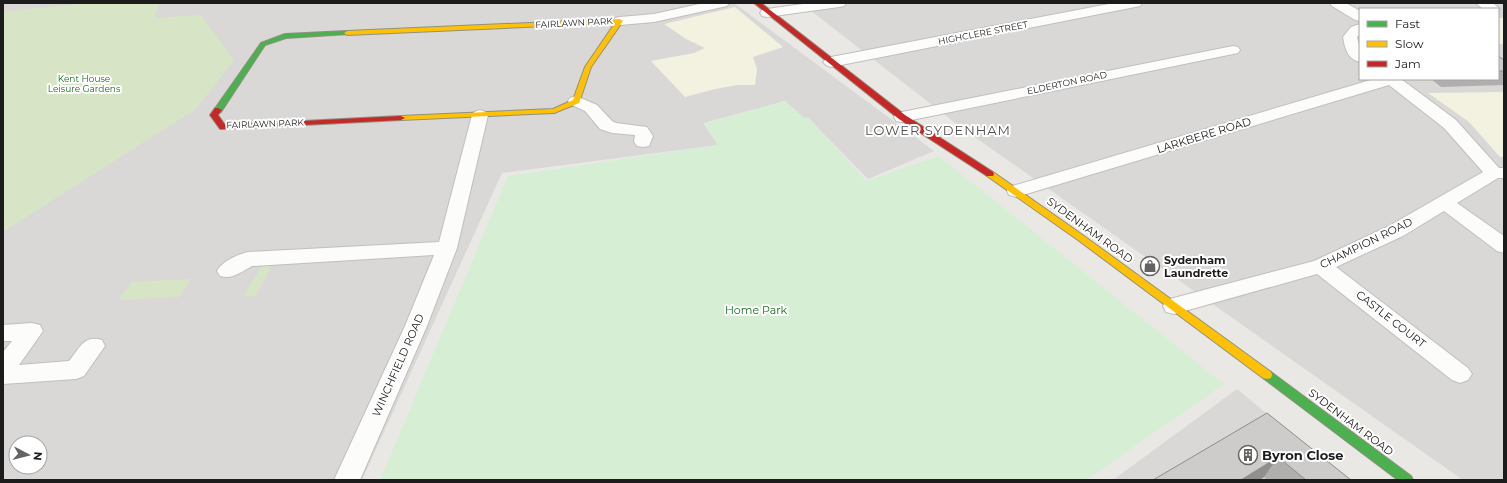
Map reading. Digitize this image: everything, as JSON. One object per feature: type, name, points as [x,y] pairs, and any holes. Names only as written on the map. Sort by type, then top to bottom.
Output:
[{"type":"street","name":"FAIRLAWN PARK","points":[[620,21],[588,67],[576,101],[554,111],[223,127],[214,115],[263,44],[285,36],[620,21],[654,18],[722,3]]},
{"type":"street","name":"SYDENHAM ROAD","points":[[757,3],[902,117],[1016,191],[1174,306],[1407,480]]},
{"type":"street","points":[[767,12],[839,3]]},
{"type":"street","name":"HIGHCLERE STREET","points":[[831,62],[1135,3]]},
{"type":"street","points":[[1337,3],[1359,16]]},
{"type":"street","points":[[1482,3],[1492,8]]},
{"type":"street","points":[[1359,28],[1350,37],[1353,51],[1359,57]]},
{"type":"street","name":"ELDERTON ROAD","points":[[902,117],[1233,50]]},
{"type":"street","name":"LARKBERE ROAD","points":[[1016,191],[1388,80]]},
{"type":"street","points":[[1392,80],[1450,124],[1499,173]]},
{"type":"street","points":[[576,101],[591,108],[606,126],[641,131],[644,136],[643,142]]},
{"type":"street","name":"WINCHFIELD ROAD","points":[[347,480],[416,326],[447,248],[480,115]]},
{"type":"street","name":"CHAMPION ROAD","points":[[1174,306],[1321,266],[1396,230],[1444,202],[1499,173]]},
{"type":"street","points":[[1444,202],[1504,246]]},
{"type":"street","points":[[226,271],[248,259],[447,248]]},
{"type":"street","name":"CASTLE COURT","points":[[1321,266],[1460,374]]},
{"type":"street","points":[[3,333],[32,331],[3,369]]},
{"type":"street","points":[[3,375],[76,370],[94,346]]},
{"type":"shaded area","points":[[3,3],[734,3],[934,151],[868,179],[808,118],[804,118],[785,101],[703,123],[718,145],[502,173],[362,480],[3,480]]},
{"type":"shaded area","points":[[801,3],[1504,3],[1504,480],[1463,480],[959,126]]},
{"type":"shaded area","points":[[735,7],[783,47],[753,57],[757,69],[755,85],[738,85],[685,97],[651,61],[694,53],[705,48],[686,39],[664,24]]},
{"type":"shaded area","points":[[1499,18],[1504,18],[1504,44],[1499,44]]},
{"type":"shaded area","points":[[1504,92],[1504,157],[1500,157],[1469,122],[1428,93]]},
{"type":"shaded area","points":[[1237,389],[1347,480],[1113,480]]},
{"type":"green space","name":"Kent House Leisure Gardens","points":[[84,3],[160,3],[154,18],[201,15],[234,60],[196,109],[6,230],[3,228],[3,12]]},
{"type":"green space","name":"Home Park","points":[[785,101],[804,118],[808,117],[866,181],[939,156],[1224,384],[1086,480],[380,480],[508,176],[718,145],[704,123]]},
{"type":"green space","points":[[263,264],[269,266],[270,270],[255,296],[243,297]]},
{"type":"green space","points":[[191,279],[179,297],[118,300],[132,282]]},
{"type":"building","points":[[1499,57],[1504,60],[1504,71],[1499,71]]},
{"type":"building","points":[[1267,413],[1351,480],[1306,480],[1278,457],[1241,480],[1153,480]]},
{"type":"traffic: fast","points":[[218,110],[263,44],[285,36],[347,33]]},
{"type":"traffic: fast","points":[[1267,375],[1407,480]]},
{"type":"traffic: slow","points":[[401,118],[554,111],[576,101],[588,67],[620,21]]},
{"type":"traffic: slow","points":[[347,33],[620,21]]},
{"type":"traffic: slow","points":[[990,174],[1081,238],[1267,375]]},
{"type":"traffic: jam","points":[[757,3],[902,117],[990,174]]},
{"type":"traffic: jam","points":[[218,110],[214,115],[223,127],[401,118]]},
{"type":"place","name":"Sydenham Laundrette","points":[[1150,266]]},
{"type":"place","name":"Byron Close","points":[[1248,455]]},
{"type":"district","name":"LOWER SYDENHAM","points":[[938,130]]}]
